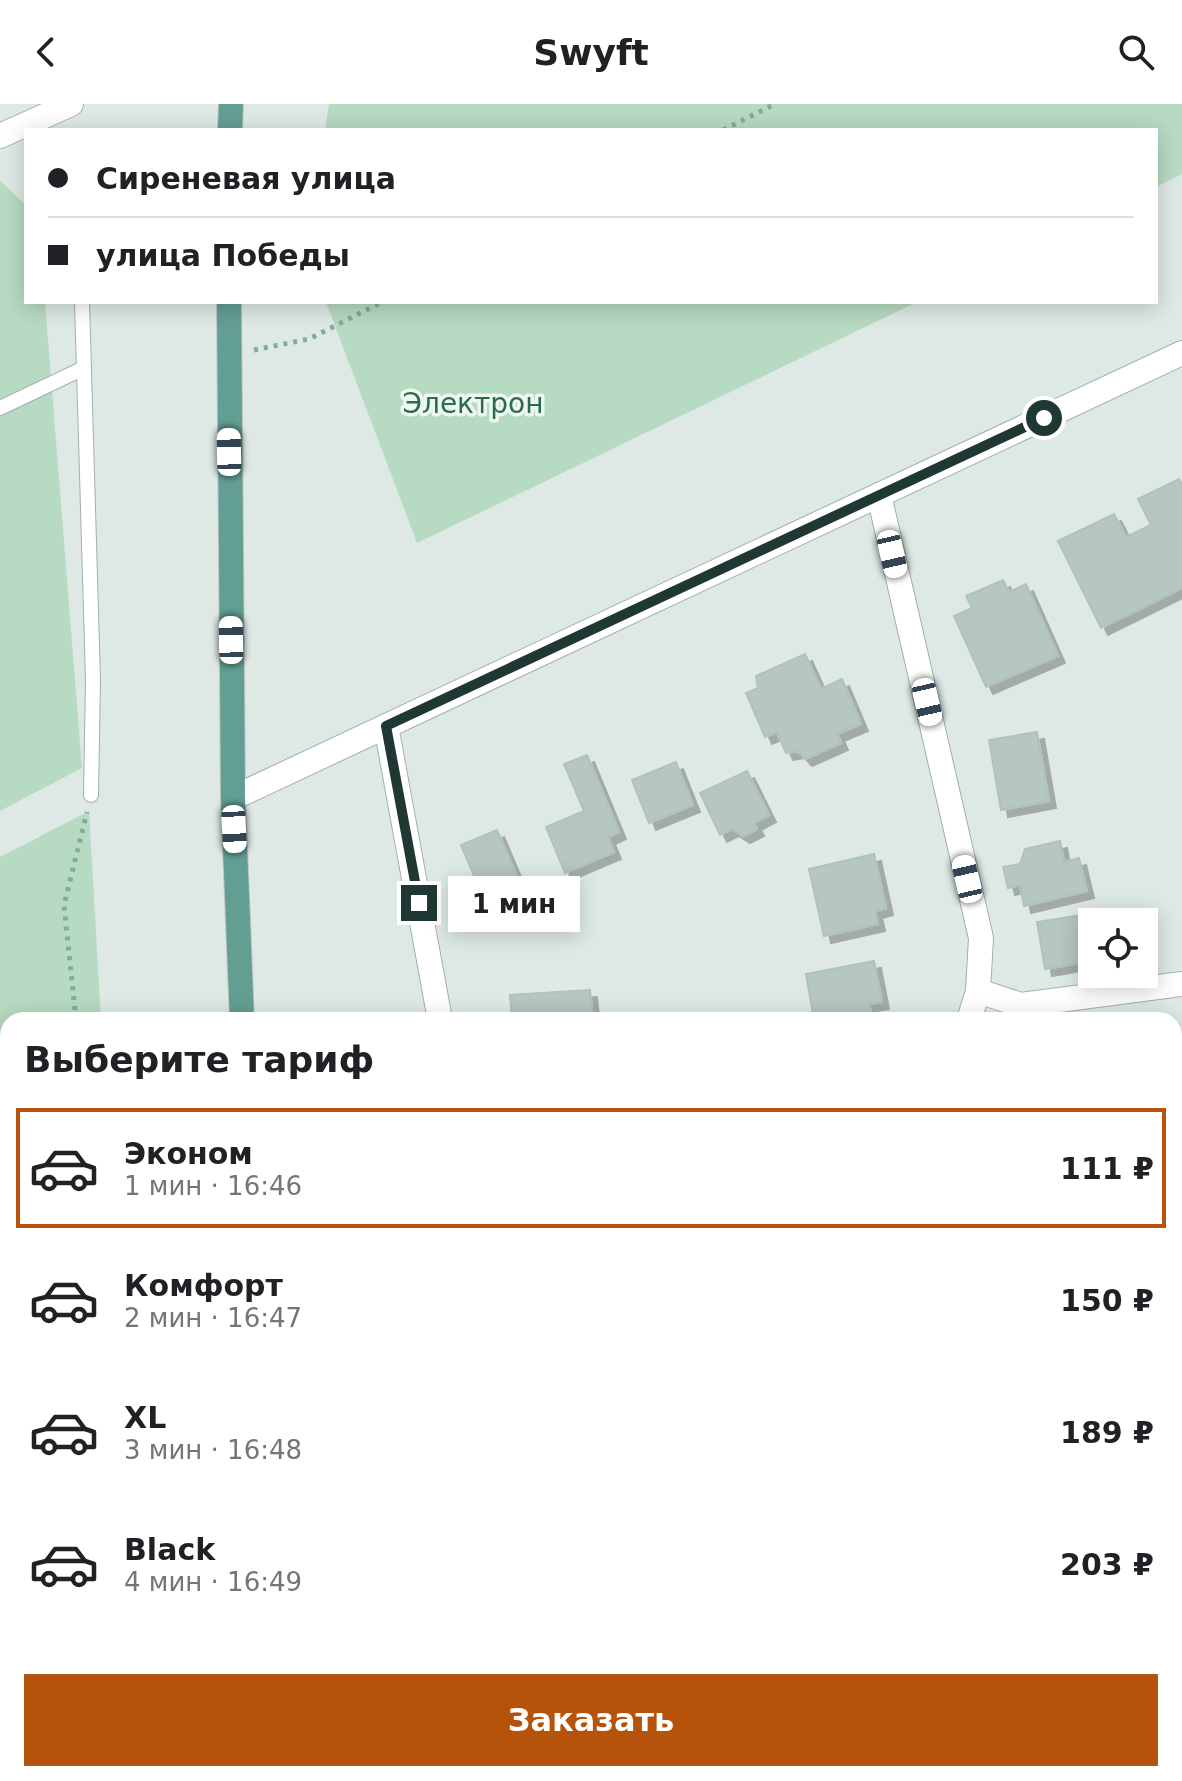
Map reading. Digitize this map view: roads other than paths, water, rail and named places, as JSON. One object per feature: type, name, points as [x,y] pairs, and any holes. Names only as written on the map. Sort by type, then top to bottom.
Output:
[{"type":"main road","points":[[230,128],[231,104]]},
{"type":"main road","points":[[229,304],[233,798],[242,1012]]},
{"type":"street","points":[[0,136],[71,104]]},
{"type":"street","points":[[233,798],[1182,353]]},
{"type":"street","points":[[879,495],[981,938],[978,991],[971,1012]]},
{"type":"street","points":[[386,726],[439,1012]]},
{"type":"street","points":[[978,991],[1021,1005],[1182,984]]},
{"type":"lane","points":[[82,304],[93,680],[91,795]]},
{"type":"lane","points":[[0,408],[84,368]]},
{"type":"park label","name":"Электрон","points":[[473,403]]}]
